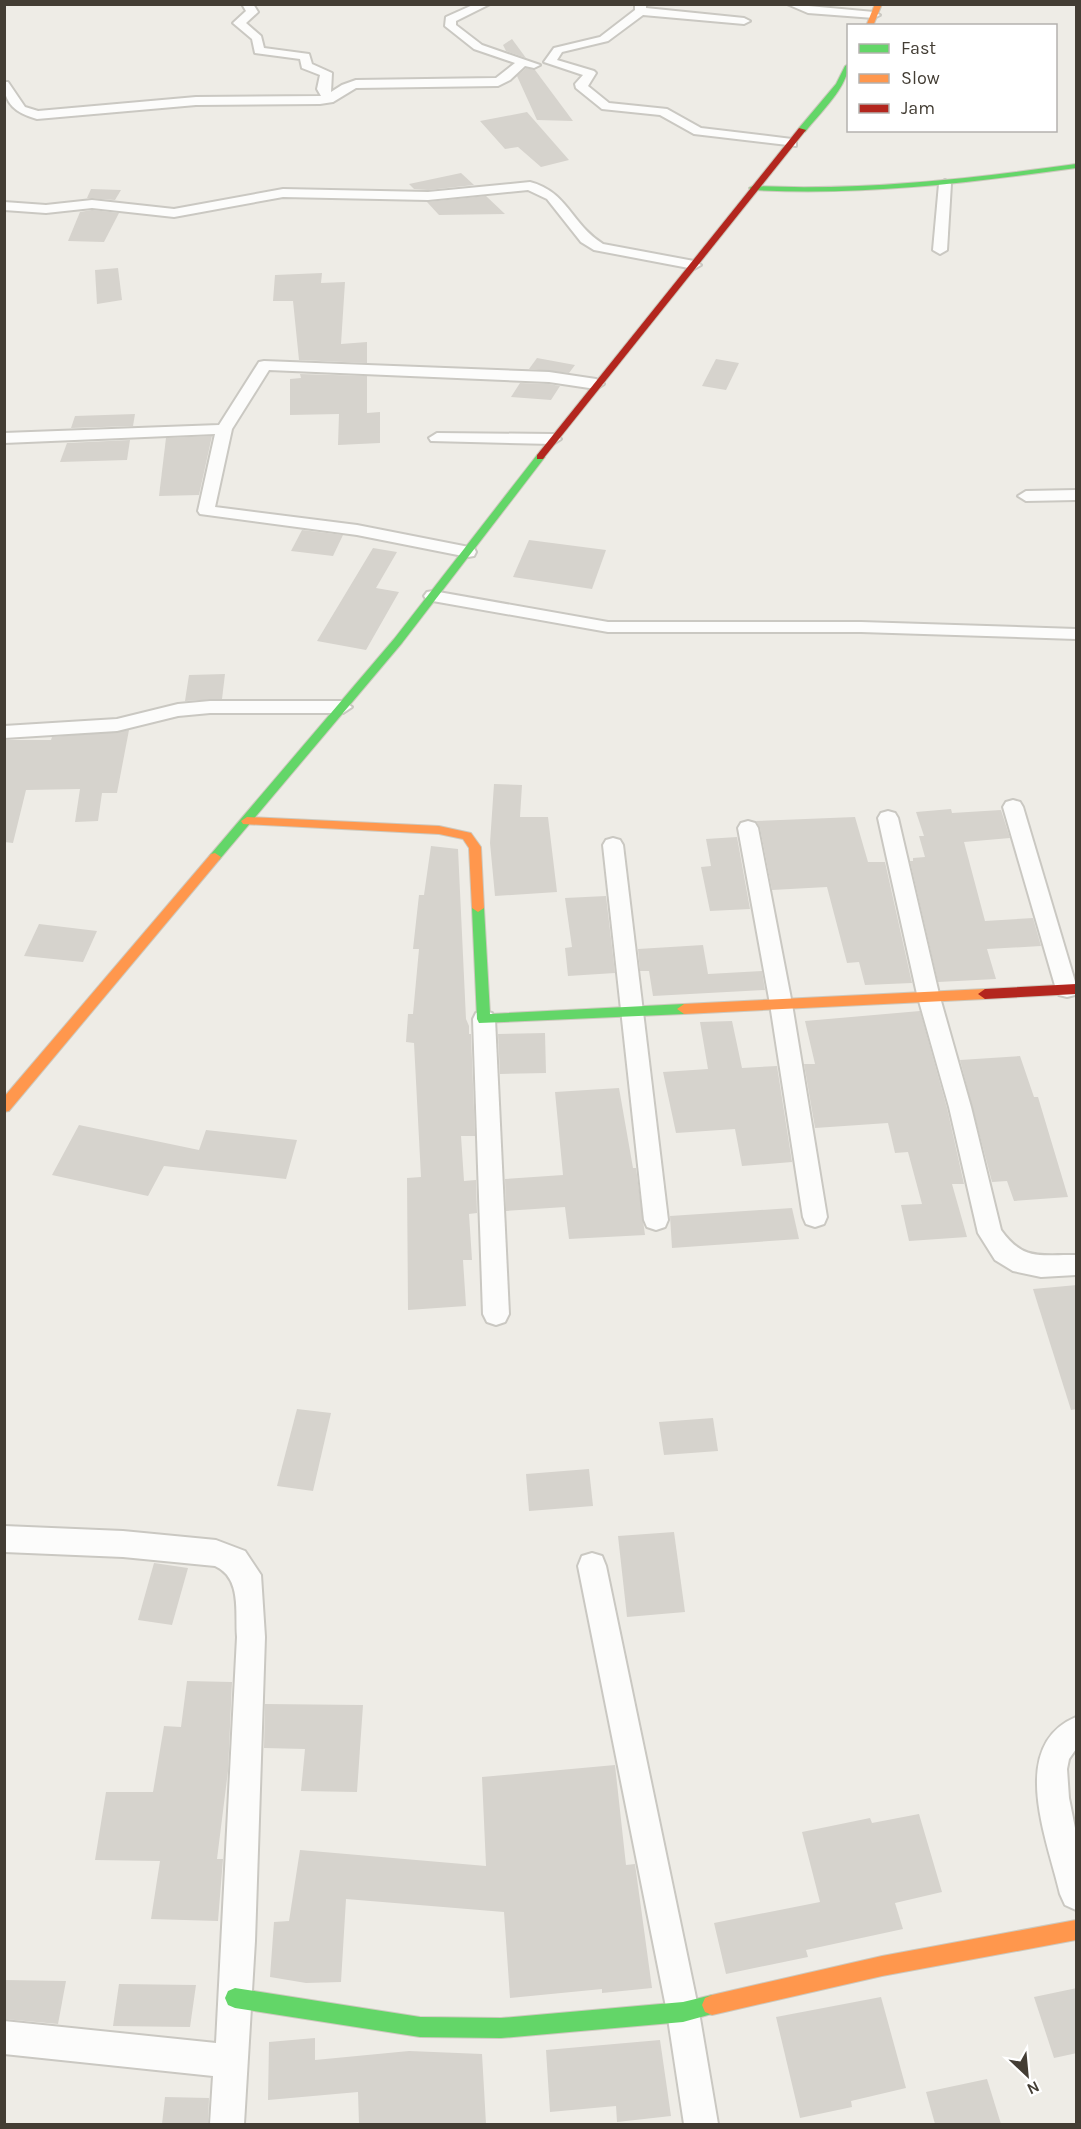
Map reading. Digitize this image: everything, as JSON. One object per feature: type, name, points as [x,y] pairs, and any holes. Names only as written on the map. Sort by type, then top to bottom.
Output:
[{"type":"main road","points":[[4,1107],[343,707],[468,552],[596,384],[839,85],[847,70]]},
{"type":"main road","points":[[753,188],[816,193],[945,184],[1077,166]]},
{"type":"main road","points":[[247,821],[439,830],[467,836],[476,847],[484,1019],[928,994],[1072,989]]},
{"type":"main road","points":[[235,1998],[420,2027],[501,2028],[683,2012],[882,1966],[1077,1930]]},
{"type":"street","points":[[247,4],[252,12],[239,23],[256,38],[259,51],[305,56],[306,66],[326,73],[323,88],[329,99]]},
{"type":"street","points":[[484,4],[454,16],[450,19],[451,26],[478,47],[522,62],[552,64],[590,73],[581,84],[582,88],[606,106],[663,112],[683,125],[715,136],[792,143]]},
{"type":"street","points":[[792,4],[808,10],[874,15]]},
{"type":"street","points":[[552,64],[550,62],[558,50],[609,37],[640,8],[744,21]]},
{"type":"street","points":[[4,85],[9,88],[21,110],[37,115],[196,101],[329,99],[341,93],[343,87],[356,84],[498,82],[506,78],[522,62]]},
{"type":"street","points":[[940,250],[945,184]]},
{"type":"street","points":[[4,206],[46,209],[92,204],[174,213],[198,211],[283,193],[428,196],[530,186],[552,196],[586,239],[599,247],[694,265]]},
{"type":"street","points":[[468,552],[357,530],[206,511],[224,429],[264,365],[549,377],[596,384]]},
{"type":"street","points":[[4,438],[224,429]]},
{"type":"street","points":[[437,438],[553,439]]},
{"type":"street","points":[[1026,496],[1077,495]]},
{"type":"street","points":[[432,596],[608,627],[861,627],[1077,634]]},
{"type":"street","points":[[4,732],[117,725],[178,710],[199,708],[343,707]]},
{"type":"street","points":[[1014,807],[1072,989]]},
{"type":"street","points":[[888,818],[928,994],[960,1107],[990,1233],[1004,1253],[1022,1264],[1077,1265]]},
{"type":"street","points":[[748,828],[782,1004],[815,1217]]},
{"type":"street","points":[[613,845],[656,1220]]},
{"type":"street","points":[[484,1019],[496,1314]]},
{"type":"street","points":[[4,1539],[123,1544],[216,1553],[235,1561],[247,1575],[251,1637],[228,2124]]},
{"type":"street","points":[[592,1566],[683,2012],[701,2124]]},
{"type":"street","points":[[1077,1732],[1071,1734],[1057,1750],[1052,1769],[1057,1805],[1077,1894]]},
{"type":"street","points":[[4,2037],[232,2061]]},
{"type":"building","points":[[512,39],[526,58],[506,51],[503,45]]},
{"type":"building","points":[[526,68],[535,70],[573,121],[537,120],[517,76]]},
{"type":"building","points":[[527,112],[569,160],[541,167],[518,147],[505,149],[480,121]]},
{"type":"building","points":[[461,173],[474,185],[428,190],[414,189],[409,184]]},
{"type":"building","points":[[91,189],[121,190],[115,200],[87,198]]},
{"type":"building","points":[[486,196],[505,214],[439,215],[427,202]]},
{"type":"building","points":[[92,210],[119,213],[104,242],[68,241],[80,212]]},
{"type":"building","points":[[118,268],[122,300],[97,304],[95,270]]},
{"type":"building","points":[[322,273],[321,283],[345,282],[341,344],[367,342],[367,363],[299,360],[293,301],[273,301],[275,275]]},
{"type":"building","points":[[537,358],[575,365],[569,373],[529,369]]},
{"type":"building","points":[[716,359],[739,363],[726,390],[702,386]]},
{"type":"building","points":[[300,374],[367,376],[367,413],[380,412],[380,443],[338,445],[339,414],[290,415],[290,379],[301,378]]},
{"type":"building","points":[[520,383],[560,386],[551,400],[511,397]]},
{"type":"building","points":[[135,414],[133,426],[71,428],[75,416]]},
{"type":"building","points":[[212,436],[199,495],[159,496],[166,438]]},
{"type":"building","points":[[130,440],[127,460],[60,462],[67,443]]},
{"type":"building","points":[[302,530],[343,535],[333,556],[291,551]]},
{"type":"building","points":[[529,540],[606,550],[592,589],[513,577]]},
{"type":"building","points":[[373,548],[397,552],[376,588],[399,592],[366,650],[317,641]]},
{"type":"building","points":[[225,674],[222,699],[185,701],[189,675]]},
{"type":"building","points":[[129,730],[117,793],[102,793],[98,821],[75,822],[80,789],[26,790],[13,843],[4,842],[4,740],[51,740],[52,737]]},
{"type":"building","points":[[494,784],[522,785],[520,817],[548,817],[557,892],[495,896],[490,843]]},
{"type":"building","points":[[951,809],[952,813],[1001,810],[1010,838],[964,842],[985,921],[1033,918],[1041,946],[987,949],[996,979],[938,982],[910,861],[913,861],[913,858],[925,857],[919,836],[924,836],[916,812]]},
{"type":"building","points":[[855,817],[868,862],[885,862],[912,983],[865,985],[859,962],[847,963],[827,887],[772,890],[760,828],[756,821]]},
{"type":"building","points":[[737,837],[750,909],[710,911],[701,867],[711,866],[706,839]]},
{"type":"building","points":[[431,846],[458,849],[466,1019],[469,1034],[471,1034],[475,1136],[461,1136],[464,1181],[476,1180],[477,1213],[469,1214],[472,1260],[463,1260],[466,1306],[408,1310],[407,1178],[421,1177],[414,1043],[406,1042],[408,1014],[413,1014],[419,949],[413,949],[419,895],[424,895]]},
{"type":"building","points":[[606,896],[615,973],[568,976],[565,948],[572,947],[565,898]]},
{"type":"building","points":[[39,924],[97,931],[83,962],[24,956]]},
{"type":"building","points":[[703,945],[708,974],[762,971],[765,990],[653,996],[649,971],[640,971],[638,949]]},
{"type":"building","points":[[920,1011],[947,1108],[964,1184],[952,1184],[967,1237],[909,1241],[901,1205],[922,1204],[908,1152],[895,1153],[888,1123],[815,1128],[804,1064],[815,1064],[805,1021]]},
{"type":"building","points":[[732,1021],[742,1068],[777,1066],[792,1162],[742,1166],[735,1129],[676,1133],[663,1072],[708,1069],[700,1022]]},
{"type":"building","points":[[545,1033],[546,1073],[500,1074],[498,1034]]},
{"type":"building","points":[[1020,1056],[1034,1097],[1038,1097],[1068,1197],[1014,1201],[1007,1181],[992,1182],[960,1060]]},
{"type":"building","points":[[619,1088],[633,1168],[636,1168],[645,1235],[569,1239],[565,1207],[506,1211],[505,1179],[563,1175],[555,1092]]},
{"type":"building","points":[[79,1125],[199,1150],[206,1130],[297,1140],[286,1179],[164,1166],[148,1196],[52,1175]]},
{"type":"building","points":[[792,1208],[799,1239],[672,1248],[670,1216]]},
{"type":"building","points":[[1077,1285],[1077,1409],[1071,1410],[1033,1289]]},
{"type":"building","points":[[297,1409],[331,1413],[313,1491],[277,1486]]},
{"type":"building","points":[[713,1418],[718,1451],[664,1455],[659,1422]]},
{"type":"building","points":[[589,1469],[593,1506],[529,1511],[526,1474]]},
{"type":"building","points":[[674,1532],[685,1612],[627,1617],[618,1536]]},
{"type":"building","points":[[154,1563],[188,1568],[172,1625],[138,1620]]},
{"type":"building","points":[[187,1681],[232,1682],[228,1771],[217,1859],[223,1859],[218,1921],[151,1919],[160,1861],[95,1860],[106,1792],[153,1792],[164,1726],[181,1727]]},
{"type":"building","points":[[265,1704],[363,1705],[357,1792],[301,1791],[305,1749],[264,1748]]},
{"type":"building","points":[[615,1765],[626,1865],[635,1864],[652,1988],[602,1993],[602,1989],[510,1998],[504,1912],[346,1899],[341,1982],[306,1983],[270,1977],[274,1922],[289,1921],[300,1850],[486,1866],[482,1777]]},
{"type":"building","points":[[919,1814],[942,1892],[895,1903],[903,1929],[806,1950],[808,1957],[726,1974],[714,1923],[820,1902],[802,1832],[870,1818],[872,1823]]},
{"type":"building","points":[[4,1980],[66,1981],[58,2024],[4,2019]]},
{"type":"building","points":[[119,1984],[196,1985],[190,2027],[113,2026]]},
{"type":"building","points":[[1077,1988],[1077,2053],[1054,2058],[1034,1997]]},
{"type":"building","points":[[881,1997],[906,2088],[851,2101],[852,2107],[800,2118],[776,2017]]},
{"type":"building","points":[[315,2038],[315,2060],[409,2051],[482,2054],[486,2124],[359,2124],[358,2092],[268,2100],[269,2042]]},
{"type":"building","points":[[660,2040],[671,2116],[617,2122],[616,2106],[550,2112],[546,2050]]},
{"type":"building","points":[[987,2079],[1001,2124],[935,2124],[926,2092]]},
{"type":"building","points":[[165,2097],[209,2098],[208,2124],[162,2124]]},
{"type":"traffic: fast","points":[[802,130],[839,85],[847,68]]},
{"type":"traffic: fast","points":[[753,188],[875,189],[955,182],[1076,166]]},
{"type":"traffic: fast","points":[[215,857],[398,641],[540,457]]},
{"type":"traffic: fast","points":[[478,908],[484,1019],[684,1009]]},
{"type":"traffic: fast","points":[[235,1998],[420,2027],[501,2028],[683,2012],[712,2005]]},
{"type":"traffic: slow","points":[[870,24],[879,4]]},
{"type":"traffic: slow","points":[[247,821],[439,830],[467,836],[475,847],[478,908]]},
{"type":"traffic: slow","points":[[4,1107],[215,857]]},
{"type":"traffic: slow","points":[[684,1009],[985,994]]},
{"type":"traffic: slow","points":[[712,2005],[882,1966],[1076,1930]]},
{"type":"traffic: jam","points":[[540,457],[802,130]]},
{"type":"traffic: jam","points":[[985,994],[1076,989]]}]
